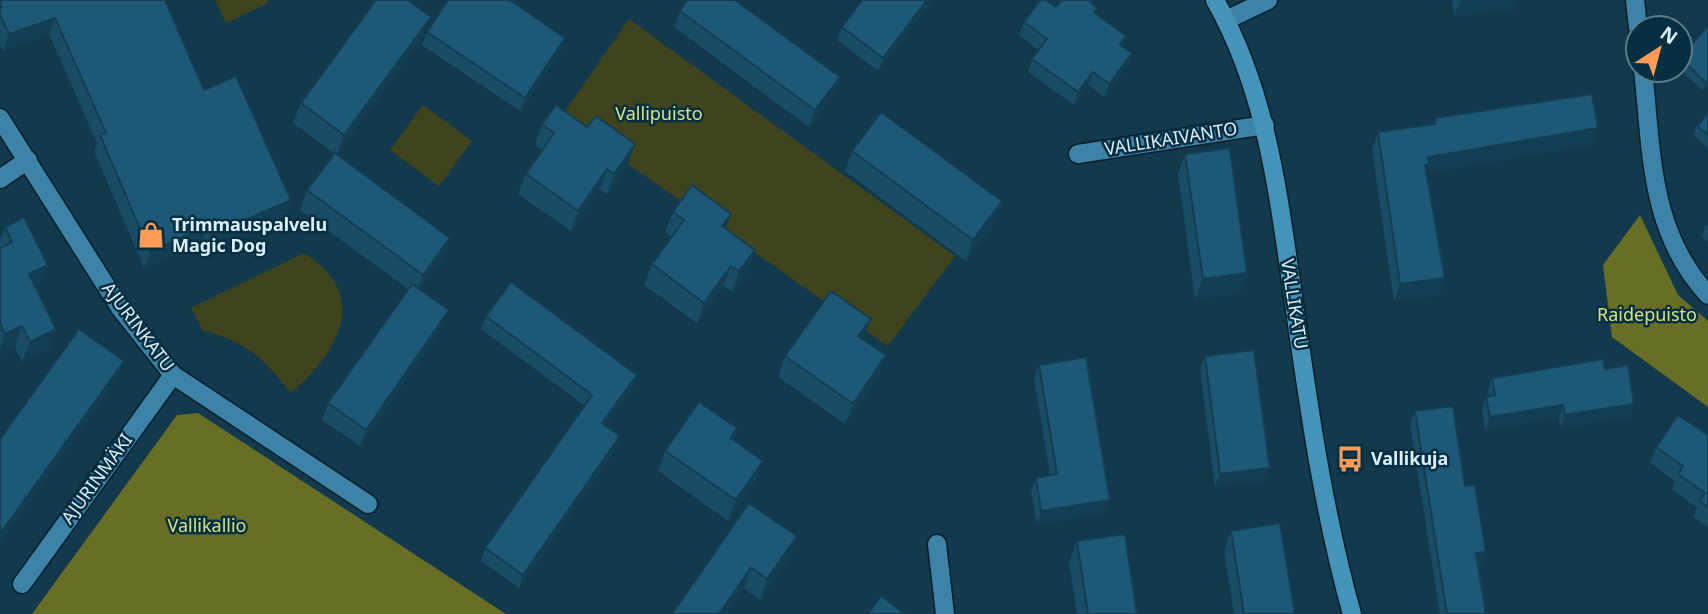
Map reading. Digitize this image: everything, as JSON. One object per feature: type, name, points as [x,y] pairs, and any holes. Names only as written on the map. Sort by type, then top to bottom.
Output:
[{"type":"main road","name":"VALLIKATU","points":[[1215,0],[1226,20],[1265,125],[1320,461],[1352,614]]},
{"type":"street","points":[[1226,20],[1268,0]]},
{"type":"street","points":[[1644,84],[1657,202],[1686,270],[1708,295]]},
{"type":"street","name":"AJURINKATU","points":[[0,118],[120,308],[173,375],[368,504]]},
{"type":"street","name":"VALLIKAIVANTO","points":[[1078,154],[1265,125]]},
{"type":"street","points":[[0,179],[28,160]]},
{"type":"street","name":"AJURINMÄKI","points":[[22,584],[173,375]]},
{"type":"street","points":[[937,544],[945,614]]},
{"type":"green space","points":[[215,0],[267,0],[268,3],[226,23]]},
{"type":"green space","name":"Vallipuisto","points":[[629,19],[955,256],[888,346],[561,117]]},
{"type":"green space","points":[[423,105],[472,141],[439,186],[390,150]]},
{"type":"green space","name":"Raidepuisto","points":[[1640,215],[1678,295],[1708,321],[1708,407],[1612,337],[1603,265]]},
{"type":"green space","points":[[304,253],[325,269],[337,287],[342,305],[341,323],[323,360],[291,393],[253,353],[231,340],[203,331],[191,308]]},
{"type":"green space","name":"Vallikallio","points":[[198,413],[506,614],[32,614],[177,415]]},
{"type":"building","points":[[0,0],[165,0],[204,90],[236,76],[291,200],[211,235],[207,226],[150,252],[100,135],[106,133],[55,18],[9,34],[0,15]]},
{"type":"building","points":[[376,0],[408,0],[431,17],[344,135],[301,103]]},
{"type":"building","points":[[448,0],[510,0],[565,38],[525,98],[427,32]]},
{"type":"building","points":[[687,0],[735,0],[840,77],[815,110],[680,11]]},
{"type":"building","points":[[862,0],[927,0],[883,58],[842,27]]},
{"type":"building","points":[[1040,0],[1046,0],[1056,7],[1062,0],[1091,0],[1097,8],[1094,12],[1126,36],[1120,45],[1132,53],[1109,84],[1093,72],[1078,92],[1032,59],[1047,39],[1024,22]]},
{"type":"building","points":[[1708,26],[1706,83],[1694,71],[1694,42]]},
{"type":"building","points":[[1592,94],[1598,128],[1428,157],[1429,164],[1425,165],[1445,278],[1400,284],[1378,132],[1435,124],[1435,118]]},
{"type":"building","points":[[556,105],[587,127],[596,116],[635,144],[614,174],[607,169],[578,211],[526,174],[554,133],[542,124]]},
{"type":"building","points":[[881,112],[1002,201],[973,240],[852,151]]},
{"type":"building","points":[[1708,113],[1708,135],[1697,126]]},
{"type":"building","points":[[1230,148],[1247,273],[1203,279],[1185,154]]},
{"type":"building","points":[[335,153],[450,238],[423,275],[307,190]]},
{"type":"building","points":[[692,185],[731,214],[722,226],[755,250],[739,271],[731,266],[704,303],[652,264],[684,220],[673,212]]},
{"type":"building","points":[[24,217],[48,265],[29,274],[56,329],[30,342],[22,326],[5,334],[0,324],[0,248],[12,242],[5,227]]},
{"type":"building","points":[[511,282],[637,375],[602,423],[620,436],[523,575],[485,548],[592,395],[486,316]]},
{"type":"building","points":[[412,284],[449,310],[366,430],[328,403]]},
{"type":"building","points":[[831,291],[871,319],[858,336],[886,355],[853,404],[785,356]]},
{"type":"building","points":[[79,329],[124,361],[0,534],[0,439]]},
{"type":"building","points":[[1254,350],[1270,468],[1220,474],[1205,356]]},
{"type":"building","points":[[1086,357],[1110,500],[1041,511],[1036,478],[1057,474],[1039,365]]},
{"type":"building","points":[[1603,359],[1605,369],[1628,365],[1634,404],[1565,415],[1563,405],[1490,417],[1486,397],[1495,395],[1492,378]]},
{"type":"building","points":[[699,402],[737,428],[731,438],[763,461],[736,500],[665,451]]},
{"type":"building","points":[[1453,406],[1465,486],[1475,485],[1486,552],[1476,553],[1486,614],[1447,614],[1415,411]]},
{"type":"building","points":[[1678,415],[1708,435],[1708,507],[1700,501],[1705,493],[1678,474],[1683,466],[1656,447]]},
{"type":"building","points":[[749,503],[797,536],[767,579],[751,568],[719,614],[672,614]]},
{"type":"building","points":[[1280,523],[1295,614],[1244,614],[1231,531]]},
{"type":"building","points":[[1125,534],[1137,614],[1088,614],[1077,541]]},
{"type":"building","points":[[881,596],[905,614],[868,614]]},
{"type":"place","name":"Trimmauspalvelu Magic Dog","points":[[151,235]]},
{"type":"place","name":"Vallikuja","points":[[1350,459]]}]
